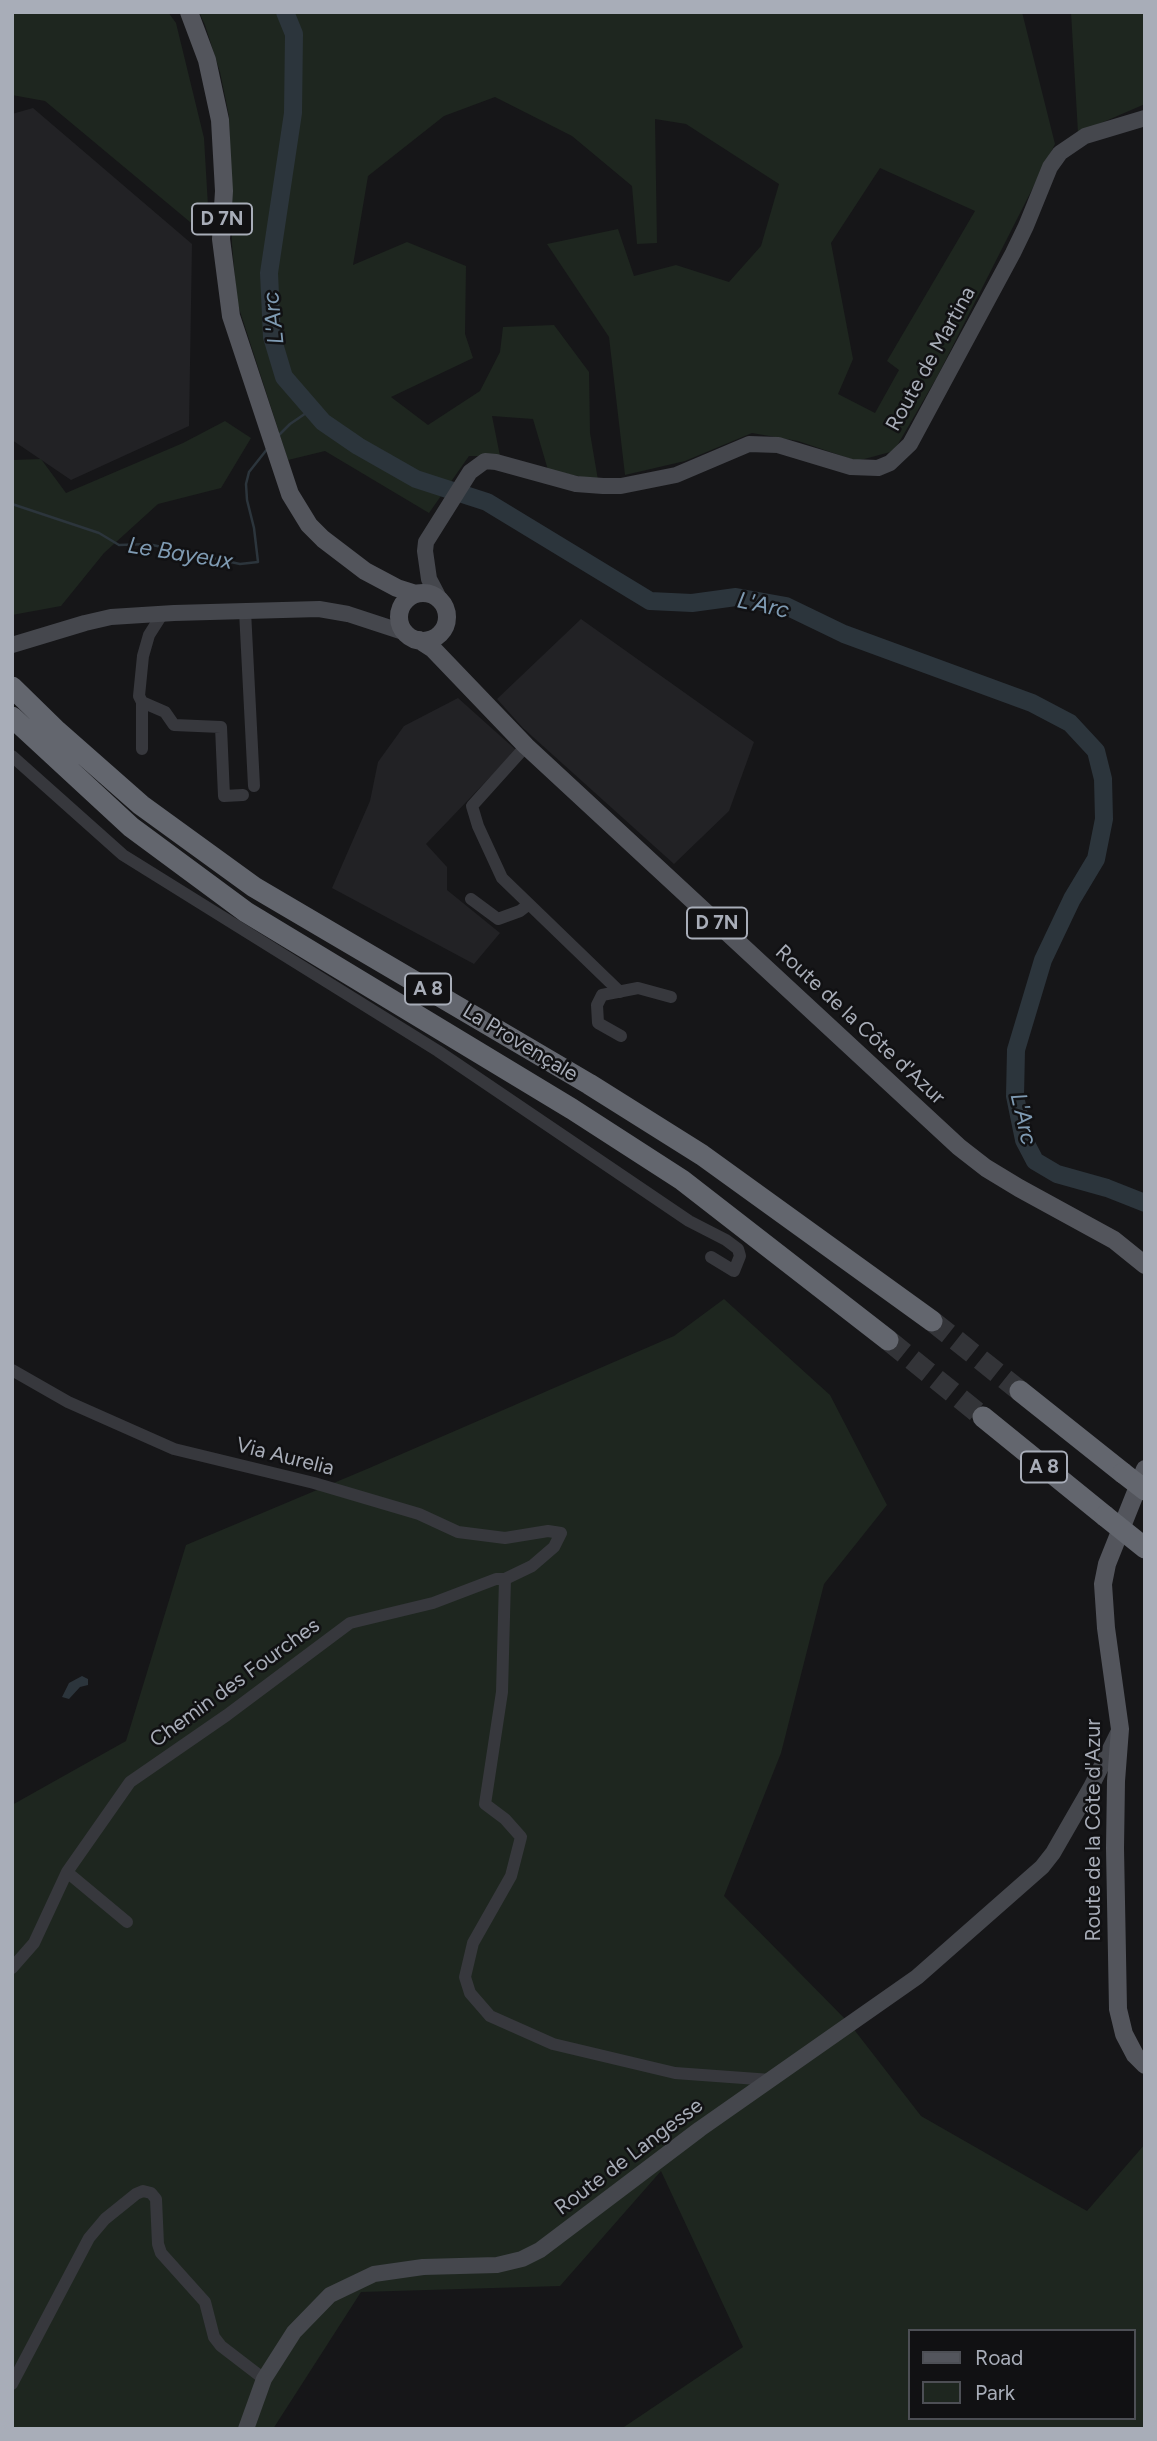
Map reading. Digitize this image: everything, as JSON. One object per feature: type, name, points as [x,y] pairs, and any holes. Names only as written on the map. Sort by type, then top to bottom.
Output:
[{"type":"highway","name":"La Provençale","points":[[12,687],[141,805],[254,887],[589,1084],[702,1155],[932,1321]]},
{"type":"highway","name":"La Provençale","points":[[12,717],[131,827],[246,912],[572,1109],[682,1180],[888,1340]]},
{"type":"highway","name":"A 8","points":[[1020,1391],[1145,1490]]},
{"type":"highway","name":"A 8","points":[[983,1417],[1145,1548]]},
{"type":"main road","name":"Route de la Côte d'Azur","points":[[189,12],[207,60],[220,120],[224,191],[221,239],[231,316],[290,494],[309,525],[365,571],[397,588],[427,592]]},
{"type":"main road","name":"Route de la Côte d'Azur","points":[[365,571],[406,625],[433,649],[526,746],[959,1147],[1008,1181],[1114,1240],[1145,1265]]},
{"type":"main road","points":[[427,592],[447,616],[444,629],[434,638],[406,625],[405,602],[427,592]]},
{"type":"main road","name":"Route de la Côte d'Azur","points":[[444,629],[450,650],[478,698]]},
{"type":"main road","name":"Route de la Côte d'Azur","points":[[1145,1469],[1107,1564],[1103,1584],[1106,1628],[1120,1729],[1115,1848],[1118,2009],[1124,2034],[1135,2055],[1145,2065]]},
{"type":"street","name":"Route de Martina","points":[[427,592],[425,551],[430,532],[470,472],[485,461],[576,484],[603,486],[621,486],[676,475],[749,444],[778,445],[851,467],[878,468],[890,463],[910,444],[1013,253],[1055,160],[1073,143],[1086,136],[1145,118]]},
{"type":"street","points":[[12,645],[98,620],[163,613],[319,609],[334,610],[376,623],[406,625]]},
{"type":"street","points":[[245,611],[254,786]]},
{"type":"street","points":[[142,749],[142,702],[139,696],[143,656],[149,635],[163,613]]},
{"type":"street","points":[[142,702],[165,712],[174,725],[221,727],[224,796],[243,795]]},
{"type":"street","points":[[526,746],[472,806],[502,878],[620,992]]},
{"type":"street","points":[[12,756],[123,855],[438,1051],[689,1221],[726,1240],[738,1249],[740,1256],[734,1271],[711,1257]]},
{"type":"street","points":[[471,899],[498,919],[520,911],[529,904]]},
{"type":"street","points":[[621,1036],[598,1023],[597,1004],[603,995],[638,988],[671,997]]},
{"type":"street","name":"Via Aurelia","points":[[12,1370],[68,1402],[174,1449],[314,1483],[419,1514],[458,1532],[505,1538],[548,1531],[561,1533]]},
{"type":"street","name":"Chemin des Fourches","points":[[12,1968],[34,1943],[68,1872],[130,1782],[227,1715],[350,1623],[433,1603],[496,1579],[505,1579],[532,1566],[554,1547],[561,1533]]},
{"type":"street","points":[[505,1579],[502,1692],[485,1804],[505,1819],[521,1837],[511,1876],[473,1942],[465,1977],[470,1993],[490,2015],[553,2044],[675,2073],[771,2080]]},
{"type":"street","name":"Route de Langesse","points":[[246,2429],[264,2379],[294,2332],[330,2295],[374,2274],[423,2267],[497,2265],[522,2259],[540,2250],[700,2129],[917,1978],[1042,1867],[1091,1787],[1120,1729]]},
{"type":"street","points":[[68,1872],[127,1922]]},
{"type":"street","points":[[12,2384],[89,2238],[105,2218],[144,2191],[151,2193],[156,2199],[158,2244],[161,2253],[205,2302],[214,2337],[221,2346],[264,2379]]},
{"type":"shaded area","points":[[33,108],[192,244],[189,426],[71,480],[12,440],[12,114]]},
{"type":"shaded area","points":[[581,619],[754,742],[729,811],[674,864],[523,728],[497,699]]},
{"type":"shaded area","points":[[458,698],[516,750],[426,844],[447,867],[447,890],[500,933],[474,964],[332,888],[370,801],[378,762],[404,726]]},
{"type":"shaded area","points":[[82,1676],[88,1679],[88,1685],[80,1687],[69,1699],[62,1697],[69,1683]]},
{"type":"green space","points":[[12,12],[168,12],[176,23],[204,138],[209,223],[202,232],[45,101],[12,95]]},
{"type":"green space","points":[[199,12],[1022,12],[1055,144],[937,377],[894,451],[857,461],[798,441],[752,433],[685,461],[625,475],[609,337],[547,244],[618,229],[634,276],[676,265],[729,282],[761,246],[779,184],[686,124],[655,119],[657,243],[637,244],[632,186],[572,136],[495,97],[444,116],[368,176],[353,265],[407,242],[466,266],[465,334],[473,358],[391,397],[428,425],[480,391],[500,352],[503,327],[554,325],[589,372],[590,433],[598,480],[548,470],[533,419],[492,416],[500,456],[469,456],[429,513],[325,451],[288,460],[237,302],[232,244],[229,116],[220,72]],"holes":[[[880,168],[975,211],[887,361],[899,370],[875,413],[838,394],[853,359],[831,243]]]},
{"type":"green space","points":[[1071,12],[1145,12],[1145,104],[1078,133]]},
{"type":"green space","points":[[225,421],[251,438],[221,488],[158,504],[104,553],[61,606],[12,615],[12,460],[41,459],[66,493],[183,443]]},
{"type":"green space","points":[[724,1299],[830,1395],[887,1505],[824,1584],[781,1753],[724,1896],[849,2023],[921,2116],[1087,2211],[1145,2144],[1145,2429],[621,2429],[743,2347],[661,2171],[560,2286],[361,2292],[273,2429],[12,2429],[12,1805],[126,1741],[186,1545],[674,1336]]},
{"type":"waterway","name":"L'Arc","points":[[285,12],[294,34],[293,113],[269,273],[272,337],[284,377],[323,422],[358,446],[416,479],[487,502],[650,601],[692,603],[736,597],[786,606],[844,634],[1032,703],[1070,723],[1096,751],[1103,779],[1104,819],[1096,859],[1072,899],[1043,960],[1016,1050],[1015,1096],[1024,1140],[1035,1161],[1057,1174],[1107,1188],[1145,1203]]},
{"type":"waterway","name":"Le Bayeux","points":[[279,435],[312,409]]},
{"type":"waterway","name":"Le Bayeux","points":[[12,504],[99,533],[119,545],[148,544],[240,564],[258,562],[246,484],[249,472],[268,448]]},
{"type":"tunnel","points":[[932,1321],[1020,1391]]},
{"type":"tunnel","points":[[888,1340],[983,1417]]}]
